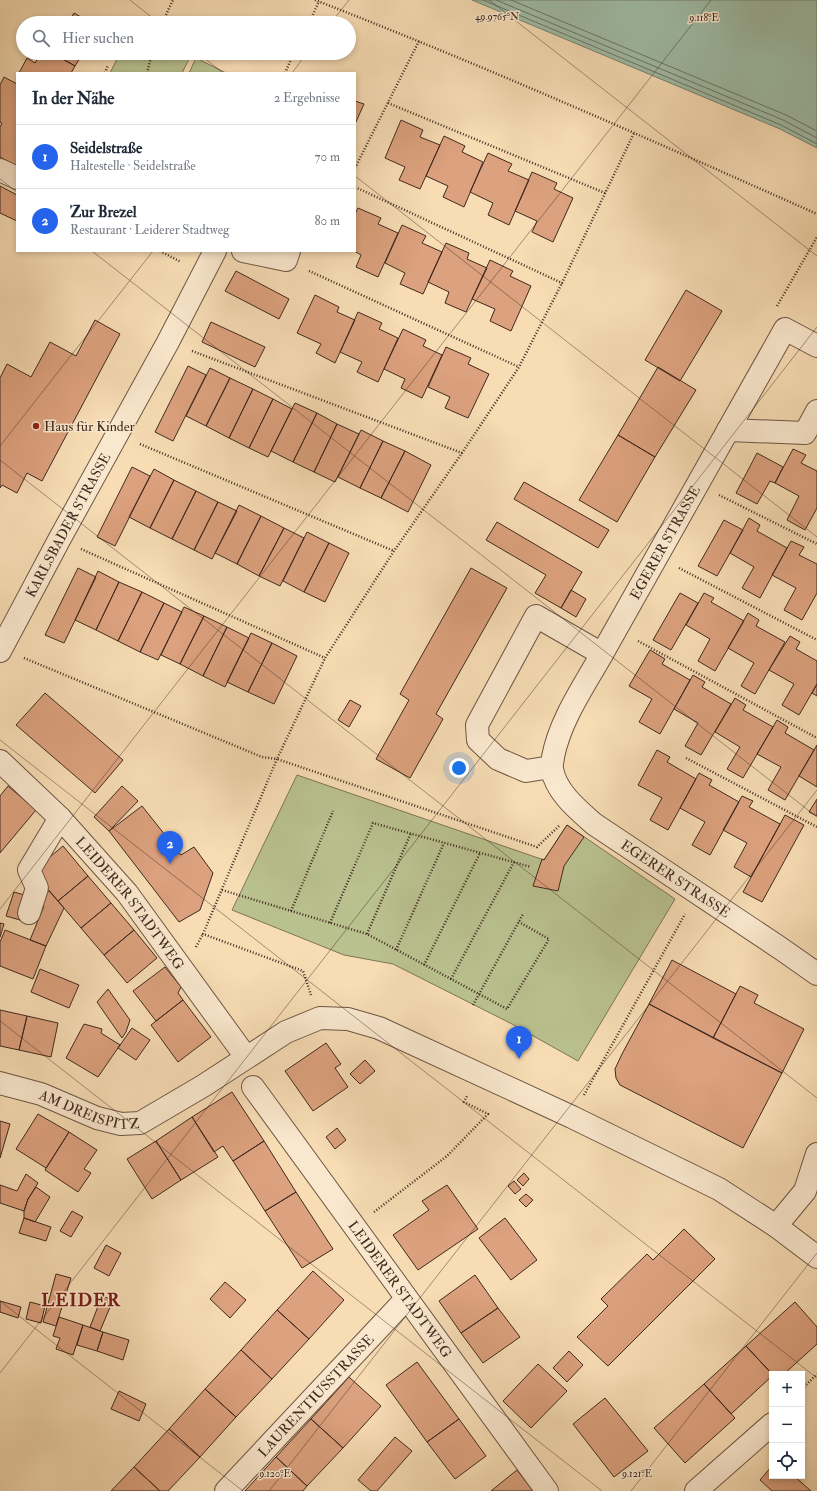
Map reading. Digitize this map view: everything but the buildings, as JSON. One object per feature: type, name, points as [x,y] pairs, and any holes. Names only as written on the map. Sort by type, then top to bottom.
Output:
[{"type":"street","points":[[0,170],[16,178]]},
{"type":"street","name":"KARLSBADER STRASSE","points":[[1,648],[168,342],[214,252]]},
{"type":"street","points":[[254,252],[288,255]]},
{"type":"street","points":[[785,329],[817,346]]},
{"type":"street","name":"EGERER STRASSE","points":[[785,329],[573,706],[556,741],[551,768],[557,785],[576,808],[594,824],[817,974]]},
{"type":"street","points":[[728,430],[805,433],[817,411]]},
{"type":"street","points":[[551,768],[526,771],[498,759],[478,740],[477,725],[536,616],[602,654]]},
{"type":"street","name":"LEIDERER STADTWEG","points":[[0,761],[60,818],[127,893],[241,1060]]},
{"type":"street","points":[[29,913],[37,888],[29,870],[60,818]]},
{"type":"street","points":[[320,1018],[348,1019],[379,1028],[572,1117],[719,1189],[776,1226],[817,1257]]},
{"type":"street","name":"AM DREISPITZ","points":[[0,1083],[41,1094],[97,1118],[121,1124],[140,1123],[191,1093],[286,1032],[320,1018]]},
{"type":"street","name":"LEIDERER STADTWEG","points":[[252,1087],[547,1491]]},
{"type":"street","points":[[776,1226],[805,1191],[817,1154]]},
{"type":"street","name":"LAURENTIUSSTRASSE","points":[[226,1491],[406,1299]]},
{"type":"street","points":[[696,1491],[769,1427]]},
{"type":"path","points":[[165,16],[173,0]]},
{"type":"path","points":[[315,0],[355,16]]},
{"type":"path","points":[[312,16],[319,2]]},
{"type":"path","points":[[356,16],[419,41],[634,133],[817,214]]},
{"type":"path","points":[[356,166],[419,41]]},
{"type":"path","points":[[147,72],[150,60]]},
{"type":"path","points":[[285,72],[291,60]]},
{"type":"path","points":[[105,72],[108,65]]},
{"type":"path","points":[[388,103],[605,194]]},
{"type":"path","points":[[320,1018],[303,971],[203,934],[277,759],[325,658],[394,551],[519,367],[562,284],[634,133]]},
{"type":"path","points":[[356,187],[562,284]]},
{"type":"path","points":[[785,329],[773,313],[817,237]]},
{"type":"path","points":[[288,255],[519,367]]},
{"type":"path","points":[[168,342],[462,453]]},
{"type":"path","points":[[117,434],[394,551]]},
{"type":"path","points":[[697,485],[817,544]]},
{"type":"path","points":[[59,540],[325,658]]},
{"type":"path","points":[[657,556],[817,640]]},
{"type":"path","points":[[616,629],[817,738]]},
{"type":"path","points":[[1,648],[262,757],[277,759],[537,847],[576,808]]},
{"type":"path","points":[[686,758],[817,827]]},
{"type":"path","points":[[291,912],[333,811]]},
{"type":"path","points":[[330,923],[372,822],[531,868]]},
{"type":"path","points":[[367,934],[411,833]]},
{"type":"path","points":[[396,950],[444,842]]},
{"type":"path","points":[[424,965],[480,853]]},
{"type":"path","points":[[451,979],[514,862]]},
{"type":"path","points":[[222,890],[367,934],[506,1008],[549,939],[519,922]]},
{"type":"path","points":[[572,1117],[697,893]]},
{"type":"path","points":[[473,1005],[523,914]]},
{"type":"path","points":[[354,1227],[447,1156],[488,1114],[464,1102],[476,1073]]},
{"type":"path","points":[[805,1386],[817,1374]]},
{"type":"shaded area","points":[[116,60],[188,60],[182,72],[110,72]]},
{"type":"shaded area","points":[[195,60],[200,60],[224,72],[189,72]]},
{"type":"shaded area","points":[[297,775],[544,860],[567,825],[675,899],[578,1061],[512,1024],[393,964],[344,955],[232,910]]},
{"type":"water","points":[[472,0],[817,0],[817,148],[780,129]]},
{"type":"place","name":"Haus für Kinder","points":[[36,426]]},
{"type":"place","name":"Zur Brezel","points":[[170,864]]},
{"type":"place","name":"Seidelstraße","points":[[519,1059]]},
{"type":"district","name":"LEIDER","points":[[81,1300]]}]
